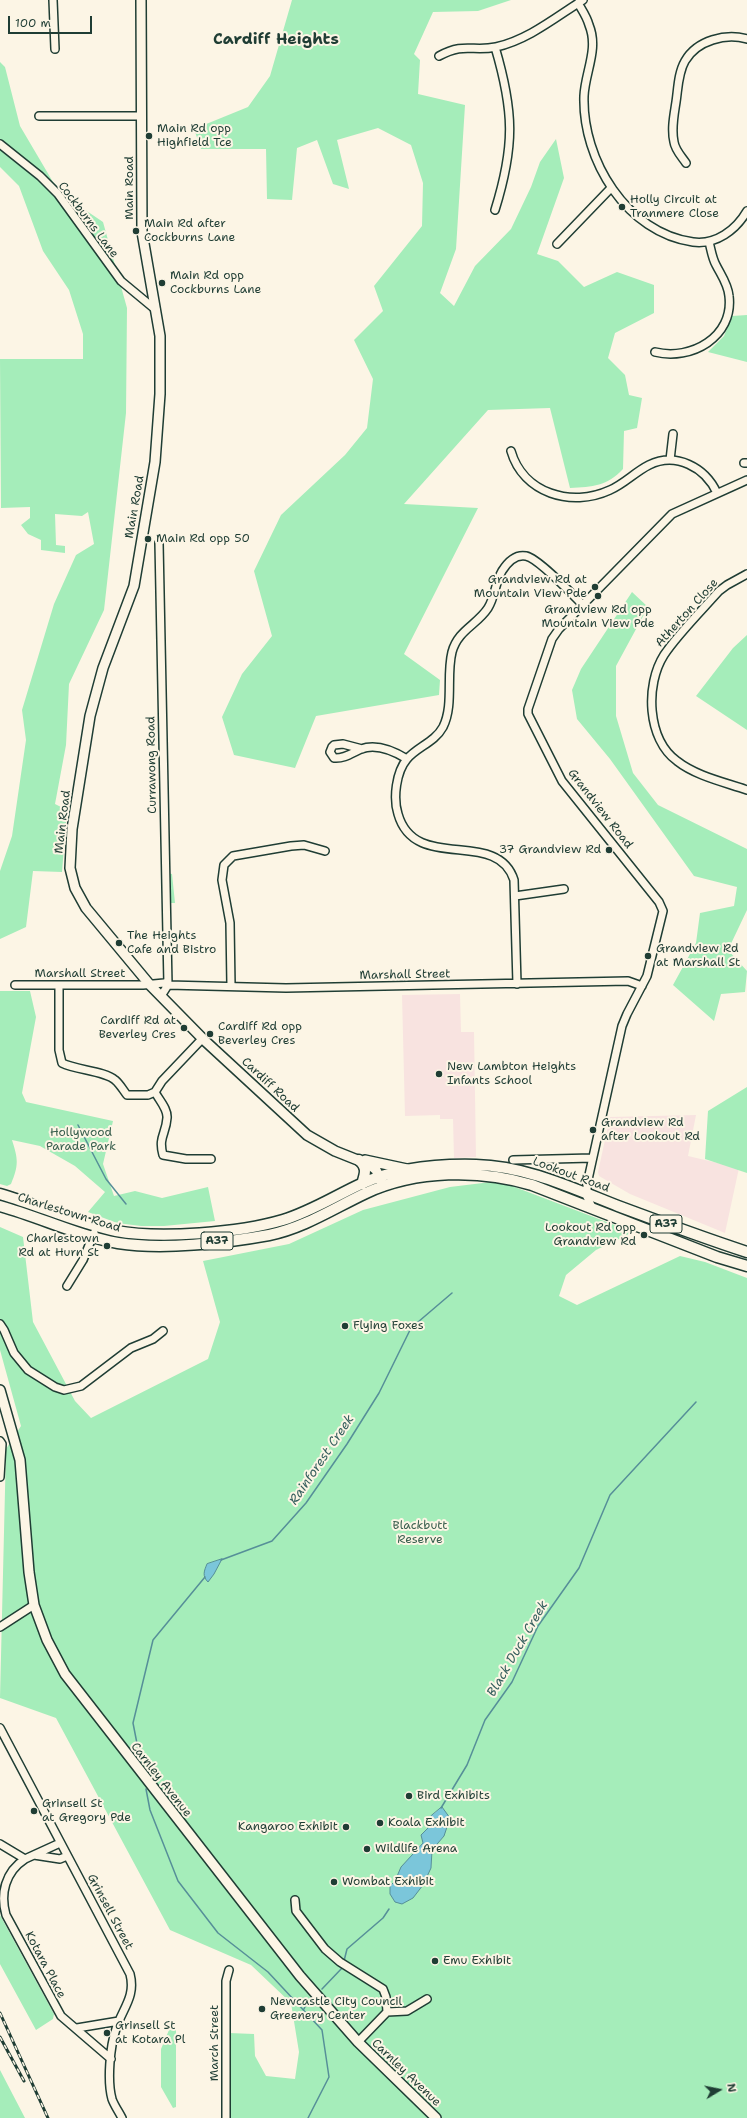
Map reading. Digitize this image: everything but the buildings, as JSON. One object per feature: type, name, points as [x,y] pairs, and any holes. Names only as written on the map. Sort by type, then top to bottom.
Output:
[{"type":"highway","points":[[359,1160],[366,1170],[362,1184]]},
{"type":"highway","name":"Lookout Road","points":[[382,1181],[414,1169],[476,1165],[510,1168],[540,1176],[747,1252]]},
{"type":"highway","name":"Lookout Road","points":[[382,1181],[430,1177],[490,1176],[525,1183],[747,1266]]},
{"type":"highway","name":"Charlestown Road","points":[[0,1194],[96,1226],[117,1231],[160,1234],[241,1228],[285,1219],[362,1184],[382,1181]]},
{"type":"highway","name":"Charlestown Road","points":[[0,1206],[93,1237],[118,1243],[162,1245],[271,1235],[312,1221],[382,1181]]},
{"type":"main road","name":"Main Road","points":[[140,0],[142,232],[157,310],[160,336],[160,394],[155,462],[134,586],[103,668],[90,716],[70,851],[70,868],[75,888],[86,908],[150,985]]},
{"type":"main road","name":"Cardiff Road","points":[[150,985],[202,1039],[307,1135],[335,1151],[359,1160],[374,1168],[382,1181]]},
{"type":"main road","points":[[359,1160],[373,1160],[390,1166],[414,1169]]},
{"type":"main road","name":"Carnley Avenue","points":[[0,1390],[20,1460],[29,1572],[34,1605],[55,1657],[78,1692],[300,1976],[358,2042],[436,2118]]},
{"type":"street","points":[[53,0],[55,49]]},
{"type":"street","points":[[439,56],[452,49],[461,47],[495,47],[528,35],[581,2],[589,24],[593,46],[584,96],[588,132],[599,166],[611,188],[640,218],[658,230],[685,241],[699,243],[709,242],[732,230],[740,223],[747,211]]},
{"type":"street","points":[[686,163],[674,142],[673,124],[680,75],[685,60],[694,50],[709,41],[723,37],[738,36],[747,39]]},
{"type":"street","points":[[495,47],[508,98],[510,125],[508,160],[495,210]]},
{"type":"street","points":[[39,116],[141,116]]},
{"type":"street","name":"Cockburns Lane","points":[[0,144],[40,176],[58,194],[121,281],[157,310]]},
{"type":"street","points":[[557,244],[611,188]]},
{"type":"street","points":[[655,352],[675,355],[698,349],[711,341],[722,329],[727,318],[729,294],[714,260],[709,242]]},
{"type":"street","points":[[670,460],[673,434]]},
{"type":"street","points":[[511,451],[520,472],[536,488],[554,494],[572,497],[591,496],[611,490],[649,465],[670,460],[687,463],[697,468],[706,475],[717,492]]},
{"type":"street","name":"Grandview Road","points":[[586,1194],[592,1158],[622,1026],[647,976],[662,920],[662,906],[562,781],[528,714],[529,705],[554,636],[583,605],[672,514],[717,492],[747,480]]},
{"type":"street","name":"Currawong Road","points":[[160,543],[168,985]]},
{"type":"street","points":[[517,984],[515,896],[512,873],[508,866],[496,857],[425,844],[409,835],[400,821],[397,809],[398,782],[407,759],[431,740],[443,727],[448,707],[453,651],[467,628],[488,608],[497,582],[512,560],[525,556],[530,557],[583,605]]},
{"type":"street","name":"Atherton Close","points":[[747,574],[727,585],[720,591],[664,654],[655,677],[653,707],[654,726],[658,736],[663,746],[677,762],[695,772],[747,790]]},
{"type":"street","points":[[362,749],[386,749],[407,759]]},
{"type":"street","points":[[231,986],[230,923],[222,880],[224,865],[233,856],[291,846],[304,845],[325,851]]},
{"type":"street","points":[[515,896],[564,889]]},
{"type":"street","name":"Marshall Street","points":[[15,985],[150,985],[164,983],[168,985],[286,988],[628,981],[642,986]]},
{"type":"street","points":[[161,996],[168,985]]},
{"type":"street","points":[[59,986],[59,1050],[62,1063],[72,1068],[98,1073],[115,1080],[127,1094],[148,1095],[155,1092],[162,1082],[202,1039]]},
{"type":"street","points":[[155,1092],[163,1105],[167,1117],[160,1144],[163,1155],[186,1159],[211,1160]]},
{"type":"street","name":"Lookout Road","points":[[514,1160],[592,1158]]},
{"type":"street","points":[[586,1194],[593,1209]]},
{"type":"street","points":[[67,1286],[83,1260],[96,1226]]},
{"type":"street","points":[[0,1324],[14,1353],[28,1370],[55,1387],[64,1390],[81,1386],[131,1348],[153,1339],[163,1331]]},
{"type":"street","points":[[0,1441],[2,1444],[0,1477]]},
{"type":"street","points":[[0,1627],[34,1605]]},
{"type":"street","name":"Grinsell Street","points":[[0,1728],[130,1974],[132,1984],[131,1996],[119,2020],[114,2038],[111,2059],[112,2097],[122,2118]]},
{"type":"street","name":"Kotara Place","points":[[60,1843],[25,1859],[15,1868],[8,1878],[3,1893],[2,1906],[56,2009],[61,2016],[77,2028],[111,2059]]},
{"type":"street","points":[[0,1844],[20,1854],[25,1859]]},
{"type":"street","points":[[33,1855],[60,1859],[67,1856]]},
{"type":"street","points":[[295,1900],[296,1911],[326,1949],[340,1962],[382,1989],[386,1997],[387,2012]]},
{"type":"street","name":"March Street","points":[[226,2118],[226,1981],[229,1970]]},
{"type":"street","points":[[358,2042],[387,2012],[407,2011],[427,1999]]},
{"type":"street","points":[[77,2028],[119,2020]]},
{"type":"shaded area","name":"New Lambton Heights Infants School","points":[[460,994],[461,1032],[474,1032],[476,1157],[454,1158],[453,1119],[440,1119],[440,1115],[405,1116],[402,995]]},
{"type":"shaded area","points":[[696,1115],[688,1156],[739,1168],[725,1233],[630,1194],[599,1176],[598,1172],[610,1117]]},
{"type":"green space","points":[[292,0],[511,0],[478,11],[433,12],[414,54],[420,60],[418,94],[465,105],[456,249],[440,293],[454,306],[475,266],[511,229],[531,187],[540,162],[556,139],[564,178],[537,254],[558,261],[584,287],[617,272],[654,285],[654,313],[615,333],[608,358],[625,375],[629,395],[642,398],[637,428],[624,431],[623,469],[617,475],[605,482],[593,486],[570,488],[550,408],[488,410],[404,504],[478,508],[404,654],[440,680],[439,695],[316,716],[295,768],[234,755],[222,717],[242,674],[272,636],[254,571],[281,515],[345,455],[367,428],[373,379],[354,340],[383,311],[374,286],[422,226],[423,183],[411,145],[378,128],[337,140],[349,189],[333,184],[317,140],[297,148],[292,200],[267,199],[266,149],[201,149],[194,129],[248,107],[270,76]]},
{"type":"green space","points":[[0,62],[5,67],[20,126],[53,182],[69,199],[103,222],[127,308],[126,413],[104,610],[69,684],[66,745],[55,804],[67,810],[62,872],[33,871],[26,927],[0,939],[0,871],[12,836],[26,740],[22,710],[54,604],[76,555],[94,544],[88,512],[82,516],[55,514],[56,545],[65,546],[65,553],[41,550],[41,540],[28,534],[21,525],[30,518],[30,507],[1,508],[0,359],[83,359],[83,334],[69,290],[43,251],[19,186],[0,167]]},
{"type":"green space","points":[[747,315],[747,362],[708,352],[724,336],[732,316]]},
{"type":"green space","points":[[632,592],[648,607],[616,666],[616,716],[633,773],[658,805],[747,849],[747,910],[728,950],[747,971],[745,992],[721,994],[714,1021],[673,985],[696,943],[700,913],[734,906],[737,887],[694,876],[610,759],[577,719],[572,690],[581,669]]},
{"type":"green space","points":[[747,635],[747,730],[696,696],[733,648]]},
{"type":"green space","points":[[166,873],[172,874],[175,903],[167,903]]},
{"type":"green space","name":"Hollywood Parade Park","points":[[0,991],[30,991],[36,1017],[22,1093],[26,1102],[113,1121],[103,1164],[114,1196],[135,1191],[162,1198],[208,1187],[215,1221],[164,1226],[141,1226],[117,1223],[88,1212],[105,1192],[75,1166],[40,1146],[12,1140],[16,1152],[17,1162],[15,1172],[11,1184],[7,1186],[0,1184]]},
{"type":"green space","points":[[747,1087],[747,1173],[705,1159],[708,1111]]},
{"type":"green space","name":"Blackbutt Reserve","points":[[499,1181],[633,1232],[596,1250],[566,1275],[559,1296],[577,1305],[680,1256],[705,1262],[747,1278],[747,2118],[231,2118],[229,2033],[254,2034],[255,2056],[266,2076],[295,2079],[299,2052],[291,2003],[251,1965],[170,1930],[56,1718],[0,1698],[6,1449],[21,1426],[0,1350],[0,1227],[23,1237],[33,1322],[75,1401],[91,1418],[208,1359],[220,1322],[203,1261],[289,1244],[363,1210],[450,1187]],"holes":[[[442,1807],[444,1836],[432,1850],[431,1868],[390,1886],[417,1848],[424,1843],[431,1816]]]},
{"type":"green space","points":[[0,1915],[54,2014],[53,2019],[36,2030],[0,1964]]},
{"type":"green space","points":[[169,2030],[176,2030],[176,2107],[173,2108],[161,2087],[161,2049]]},
{"type":"green space","points":[[0,2070],[25,2118],[0,2118]]},
{"type":"water","points":[[222,1559],[208,1582],[204,1573],[207,1564]]},
{"type":"water","points":[[442,1807],[450,1818],[444,1836],[432,1850],[431,1868],[423,1885],[413,1898],[402,1904],[395,1902],[390,1894],[390,1886],[395,1881],[401,1867],[423,1843],[421,1835],[428,1828],[431,1816]]},
{"type":"waterway","points":[[78,1125],[106,1179],[126,1204]]},
{"type":"waterway","name":"Rainforest Creek","points":[[221,1560],[272,1541],[306,1503],[347,1444],[379,1393],[411,1328],[452,1293]]},
{"type":"waterway","name":"Black Duck Creek","points":[[441,1808],[467,1765],[485,1720],[512,1682],[538,1626],[579,1568],[610,1495],[696,1402]]},
{"type":"waterway","name":"Rainforest Creek","points":[[141,1764],[133,1723],[153,1640],[205,1577]]},
{"type":"waterway","name":"Rainforest Creek","points":[[146,1789],[150,1810],[178,1881],[218,1933],[268,1972],[322,2030],[329,2077],[308,2118]]},
{"type":"waterway","name":"Black Duck Creek","points":[[344,1961],[347,1949],[383,1918],[389,1909]]},
{"type":"waterway","name":"Black Duck Creek","points":[[322,1989],[343,1967]]},
{"type":"waterway","name":"Black Duck Creek","points":[[304,2009],[308,2000]]},
{"type":"railway","points":[[0,2013],[48,2118]]},
{"type":"railway","points":[[0,2037],[24,2081]]},
{"type":"place","name":"Main Rd opp Highfield Tce","points":[[149,136]]},
{"type":"place","name":"Holly Circuit at Tranmere Close","points":[[622,207]]},
{"type":"place","name":"Main Rd after Cockburns Lane","points":[[136,231]]},
{"type":"place","name":"Main Rd opp Cockburns Lane","points":[[162,283]]},
{"type":"place","name":"Main Rd opp 50","points":[[148,539]]},
{"type":"place","name":"Grandview Rd at Mountain View Pde","points":[[595,587]]},
{"type":"place","name":"Grandview Rd opp Mountain View Pde","points":[[598,596]]},
{"type":"place","name":"37 Grandview Rd","points":[[609,850]]},
{"type":"place","name":"The Heights Cafe and Bistro","points":[[119,943]]},
{"type":"place","name":"Grandview Rd at Marshall St","points":[[648,956]]},
{"type":"place","name":"Cardiff Rd at Beverley Cres","points":[[184,1028]]},
{"type":"place","name":"Cardiff Rd opp Beverley Cres","points":[[210,1034]]},
{"type":"place","name":"New Lambton Heights Infants School","points":[[439,1074]]},
{"type":"place","name":"Grandview Rd after Lookout Rd","points":[[593,1130]]},
{"type":"place","name":"Lookout Rd opp Grandview Rd","points":[[644,1235]]},
{"type":"place","name":"Charlestown Rd at Hurn St","points":[[107,1246]]},
{"type":"place","name":"Flying Foxes","points":[[345,1326]]},
{"type":"place","name":"Bird Exhibits","points":[[409,1796]]},
{"type":"place","name":"Grinsell St at Gregory Pde","points":[[34,1811]]},
{"type":"place","name":"Koala Exhibit","points":[[380,1823]]},
{"type":"place","name":"Kangaroo Exhibit","points":[[346,1827]]},
{"type":"place","name":"Wildlife Arena","points":[[367,1849]]},
{"type":"place","name":"Wombat Exhibit","points":[[334,1882]]},
{"type":"place","name":"Emu Exhibit","points":[[435,1961]]},
{"type":"place","name":"Newcastle City Council Greenery Center","points":[[262,2009]]},
{"type":"place","name":"Grinsell St at Kotara Pl","points":[[107,2033]]},
{"type":"district","name":"Cardiff Heights","points":[[276,40]]}]
